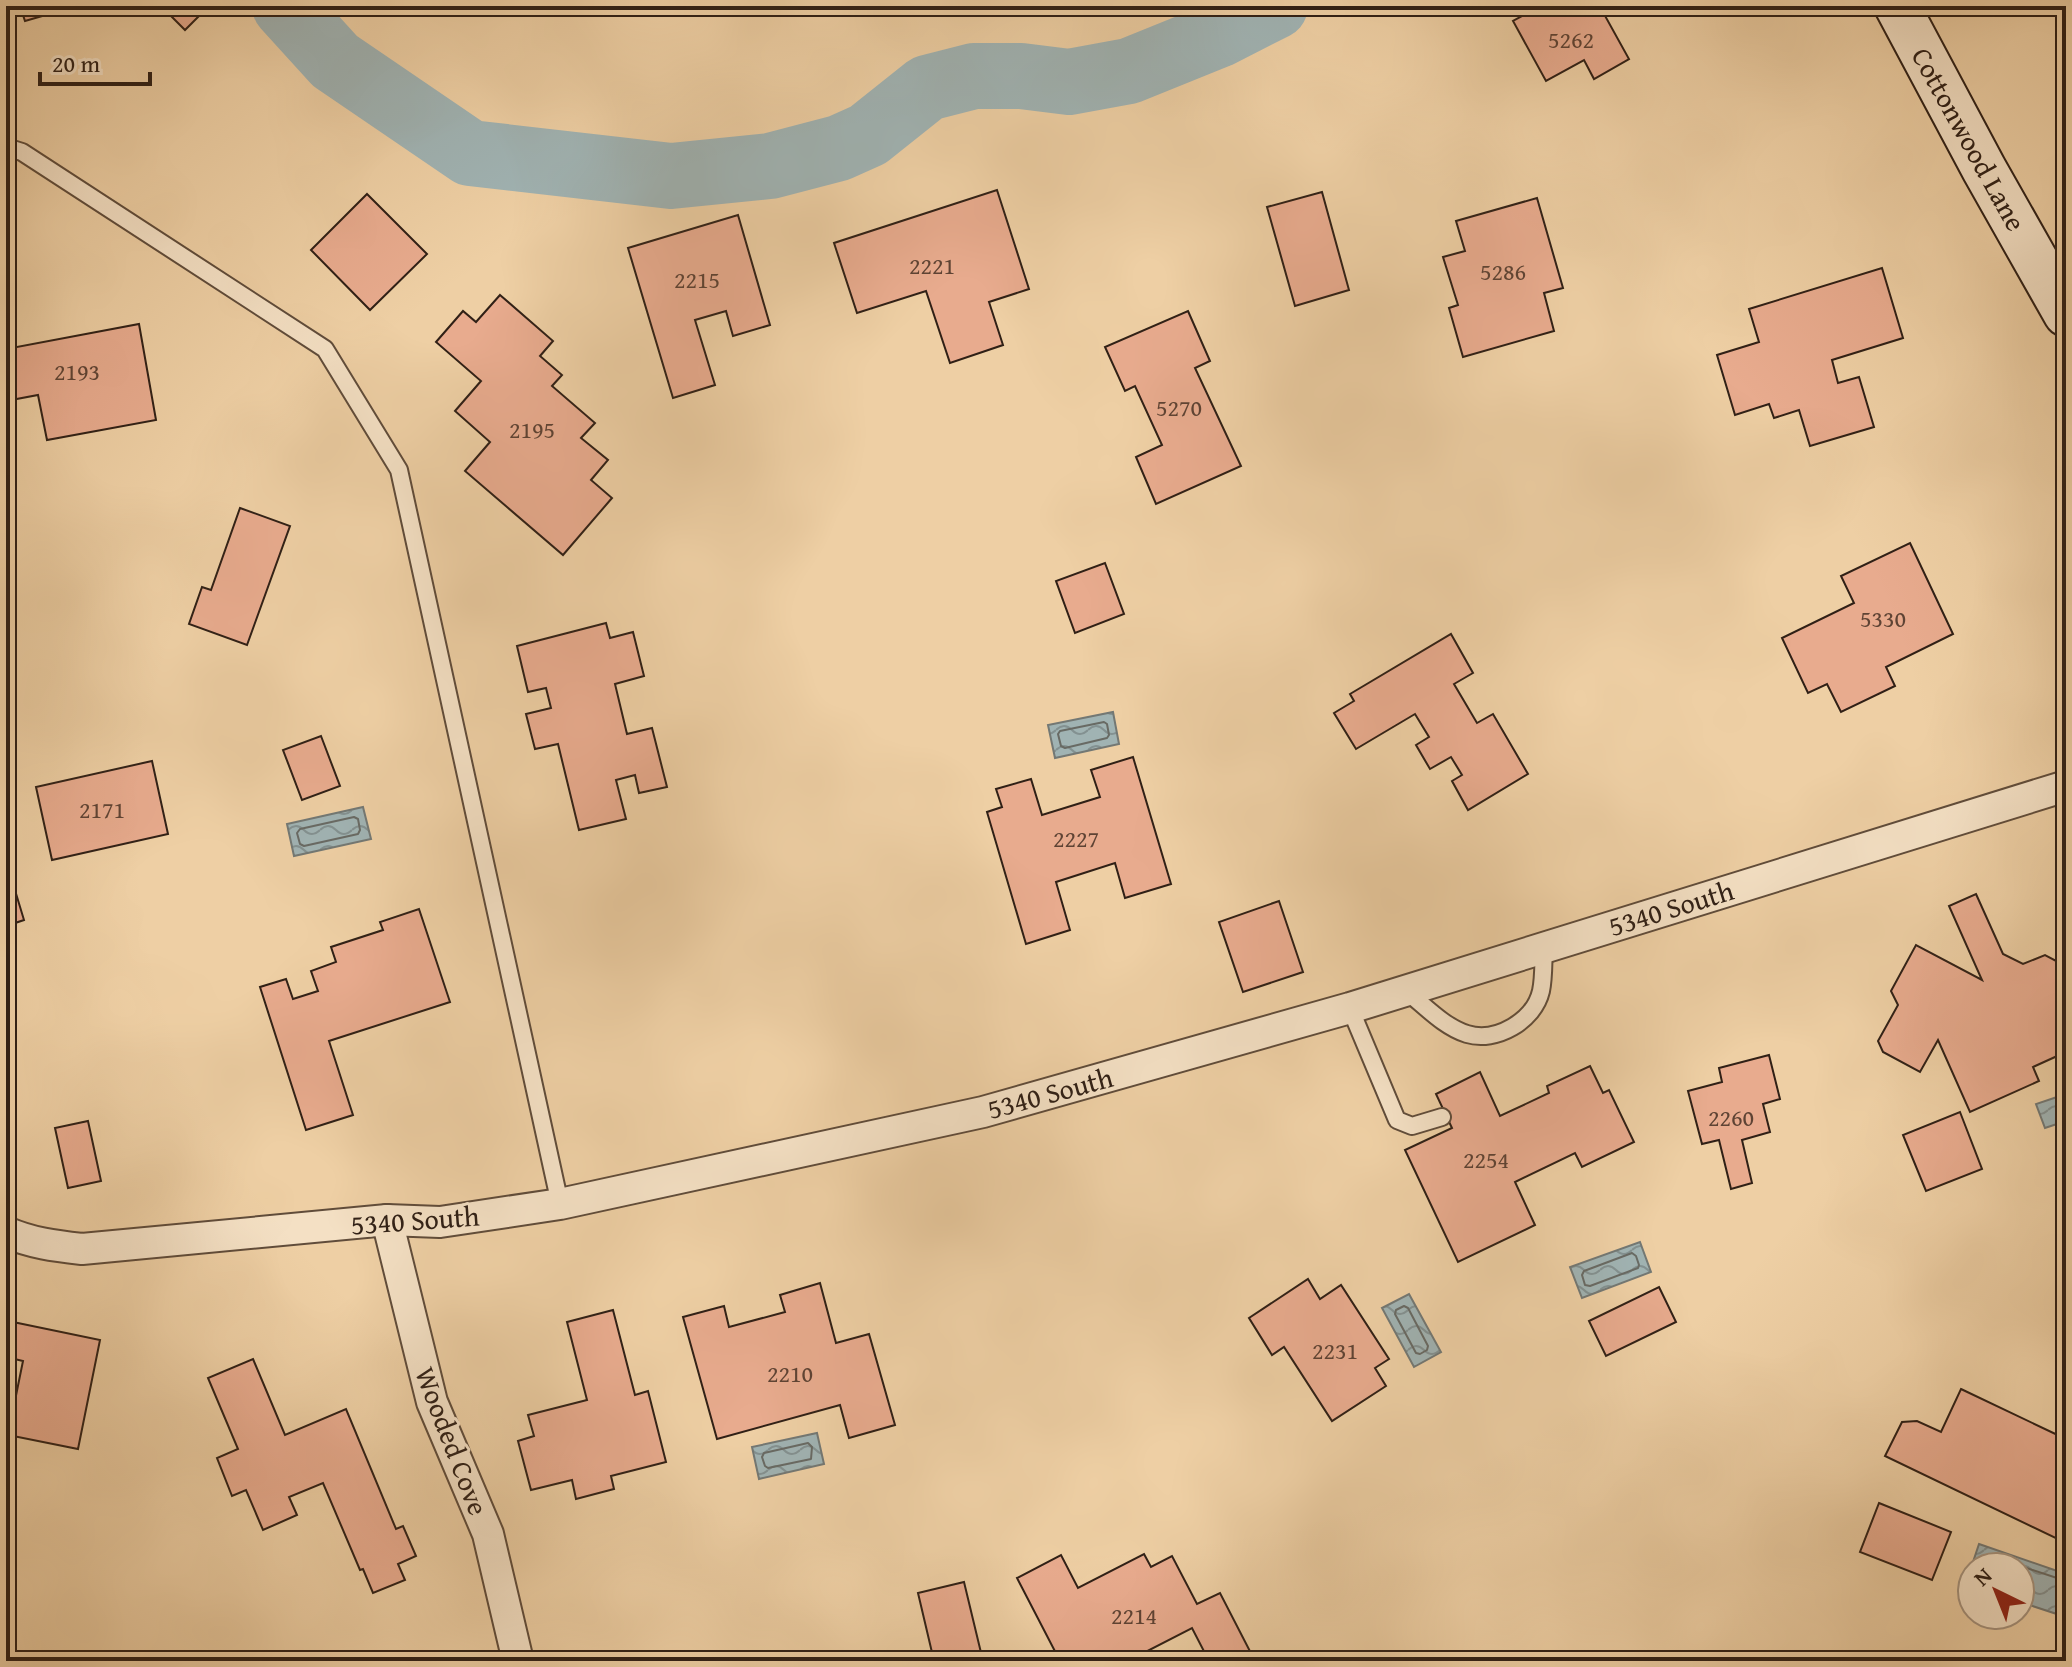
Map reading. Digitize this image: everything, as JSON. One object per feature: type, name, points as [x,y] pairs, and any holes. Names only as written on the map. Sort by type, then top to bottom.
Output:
[{"type":"street","name":"Cottonwood Lane","points":[[1897,6],[2066,314]]},
{"type":"street","name":"5340 South","points":[[6,1232],[47,1246],[82,1249],[387,1220],[440,1222],[560,1204],[983,1112],[1350,1008],[2066,786]]},
{"type":"street","name":"Wooded Cove","points":[[387,1220],[432,1402],[488,1534],[518,1661]]},
{"type":"lane","points":[[6,147],[22,152],[325,349],[399,470],[560,1204]]},
{"type":"lane","points":[[1406,991],[1447,1024],[1467,1034],[1489,1037],[1513,1027],[1530,1013],[1541,993],[1544,947]]},
{"type":"lane","points":[[1350,1008],[1397,1120],[1412,1126],[1442,1117]]},
{"type":"water","points":[[1113,712],[1119,744],[1055,758],[1048,725]]},
{"type":"water","points":[[363,807],[371,839],[294,856],[287,824]]},
{"type":"water","points":[[2066,1094],[2066,1121],[2045,1128],[2036,1104]]},
{"type":"water","points":[[1640,1242],[1651,1272],[1582,1298],[1570,1267]]},
{"type":"water","points":[[1409,1294],[1441,1352],[1414,1367],[1382,1308]]},
{"type":"water","points":[[817,1433],[824,1464],[759,1479],[752,1447]]},
{"type":"water","points":[[1979,1544],[1999,1551],[1977,1551]]},
{"type":"water","points":[[2036,1564],[2066,1574],[2066,1617],[2036,1607]]},
{"type":"building","points":[[20,6],[77,6],[25,21]]},
{"type":"building","points":[[161,6],[209,6],[185,30]]},
{"type":"building","points":[[1540,6],[1619,6],[1604,14],[1629,59],[1594,79],[1584,60],[1546,81],[1513,21]]},
{"type":"building","points":[[997,190],[1029,289],[989,302],[1003,345],[950,363],[926,291],[857,313],[834,243]]},
{"type":"building","points":[[1322,192],[1349,290],[1295,306],[1267,207]]},
{"type":"building","points":[[367,194],[427,254],[370,310],[311,250]]},
{"type":"building","points":[[1537,198],[1563,288],[1544,293],[1554,331],[1463,357],[1449,308],[1458,305],[1443,257],[1465,251],[1456,221]]},
{"type":"building","points":[[738,215],[770,325],[733,336],[726,311],[695,320],[715,385],[673,398],[628,248]]},
{"type":"building","points":[[1882,268],[1903,338],[1832,360],[1838,383],[1859,377],[1874,427],[1810,446],[1799,410],[1774,418],[1769,404],[1735,415],[1717,355],[1759,342],[1749,309]]},
{"type":"building","points":[[500,295],[553,341],[540,356],[562,375],[552,386],[595,423],[581,438],[608,460],[591,480],[612,498],[563,555],[465,471],[490,442],[455,411],[481,381],[436,342],[463,311],[476,322]]},
{"type":"building","points":[[1188,311],[1210,361],[1195,368],[1241,466],[1156,504],[1136,457],[1162,445],[1135,386],[1125,391],[1105,347]]},
{"type":"building","points":[[139,324],[156,420],[47,440],[38,395],[6,401],[6,349]]},
{"type":"building","points":[[240,508],[290,526],[247,645],[189,624],[202,587],[211,590]]},
{"type":"building","points":[[1910,543],[1953,634],[1886,667],[1895,686],[1841,712],[1827,684],[1808,693],[1782,638],[1854,603],[1841,576]]},
{"type":"building","points":[[1105,563],[1124,614],[1075,633],[1056,581]]},
{"type":"building","points":[[606,623],[610,638],[633,632],[644,676],[615,684],[627,734],[652,728],[667,787],[639,793],[635,775],[616,780],[626,819],[579,830],[558,744],[535,749],[526,714],[551,708],[546,688],[528,692],[517,646]]},
{"type":"building","points":[[1451,634],[1473,673],[1454,684],[1477,723],[1493,714],[1528,774],[1468,810],[1452,781],[1462,775],[1451,757],[1430,769],[1416,745],[1429,737],[1415,714],[1356,749],[1334,713],[1354,701],[1350,694]]},
{"type":"building","points":[[321,736],[340,786],[302,800],[283,750]]},
{"type":"building","points":[[1133,757],[1171,884],[1125,898],[1115,863],[1056,882],[1070,930],[1026,944],[987,812],[1002,807],[996,789],[1031,779],[1042,815],[1100,797],[1091,770]]},
{"type":"building","points":[[152,761],[168,834],[52,860],[36,787]]},
{"type":"building","points":[[6,868],[24,920],[6,926]]},
{"type":"building","points":[[1976,894],[2003,954],[2023,964],[2045,955],[2062,964],[2066,973],[2066,1052],[2033,1067],[2039,1081],[1970,1112],[1938,1040],[1920,1072],[1883,1052],[1878,1041],[1898,1005],[1891,991],[1916,945],[1982,980],[1949,906]]},
{"type":"building","points":[[1279,901],[1303,972],[1243,992],[1219,922]]},
{"type":"building","points":[[419,909],[450,1002],[329,1041],[353,1115],[306,1130],[260,987],[286,979],[293,999],[318,991],[311,971],[336,962],[331,947],[383,930],[380,922]]},
{"type":"building","points":[[1769,1055],[1780,1099],[1763,1104],[1770,1132],[1742,1140],[1752,1183],[1731,1189],[1719,1140],[1702,1144],[1688,1091],[1722,1082],[1719,1068]]},
{"type":"building","points":[[1590,1066],[1603,1093],[1609,1090],[1634,1142],[1582,1167],[1575,1153],[1515,1182],[1535,1225],[1458,1262],[1405,1150],[1452,1128],[1436,1094],[1480,1072],[1500,1116],[1549,1093],[1547,1086]]},
{"type":"building","points":[[1960,1112],[1982,1169],[1926,1191],[1903,1135]]},
{"type":"building","points":[[88,1121],[101,1181],[68,1188],[55,1128]]},
{"type":"building","points":[[1308,1279],[1320,1299],[1341,1285],[1389,1359],[1375,1368],[1386,1386],[1332,1421],[1284,1347],[1272,1355],[1249,1318]]},
{"type":"building","points":[[820,1283],[836,1343],[869,1334],[895,1425],[849,1438],[840,1405],[717,1439],[683,1317],[724,1306],[729,1327],[785,1312],[780,1295]]},
{"type":"building","points":[[1659,1287],[1676,1322],[1606,1356],[1589,1321]]},
{"type":"building","points":[[613,1310],[635,1395],[648,1391],[666,1462],[611,1476],[614,1489],[576,1499],[572,1480],[531,1490],[518,1441],[534,1436],[528,1415],[587,1400],[567,1322]]},
{"type":"building","points":[[13,1322],[100,1340],[78,1449],[8,1435],[23,1361],[6,1357]]},
{"type":"building","points":[[253,1359],[285,1435],[346,1409],[396,1529],[403,1526],[416,1556],[398,1564],[405,1580],[373,1593],[323,1483],[289,1497],[297,1515],[263,1530],[246,1490],[232,1496],[217,1458],[238,1449],[208,1378]]},
{"type":"building","points":[[1961,1389],[2066,1439],[2066,1543],[1885,1456],[1902,1422],[1917,1421],[1941,1432]]},
{"type":"building","points":[[1879,1503],[1951,1532],[1932,1580],[1860,1552]]},
{"type":"building","points":[[1144,1554],[1151,1567],[1172,1556],[1197,1604],[1220,1593],[1255,1661],[1209,1661],[1192,1628],[1128,1661],[1060,1661],[1017,1578],[1061,1555],[1078,1588]]},
{"type":"building","points":[[964,1582],[983,1661],[934,1661],[918,1593]]},
{"type":"waterway","points":[[285,6],[335,61],[470,153],[671,176],[770,166],[839,148],[868,135],[927,88],[974,76],[1021,76],[1069,82],[1129,71],[1218,35],[1275,6]]}]
